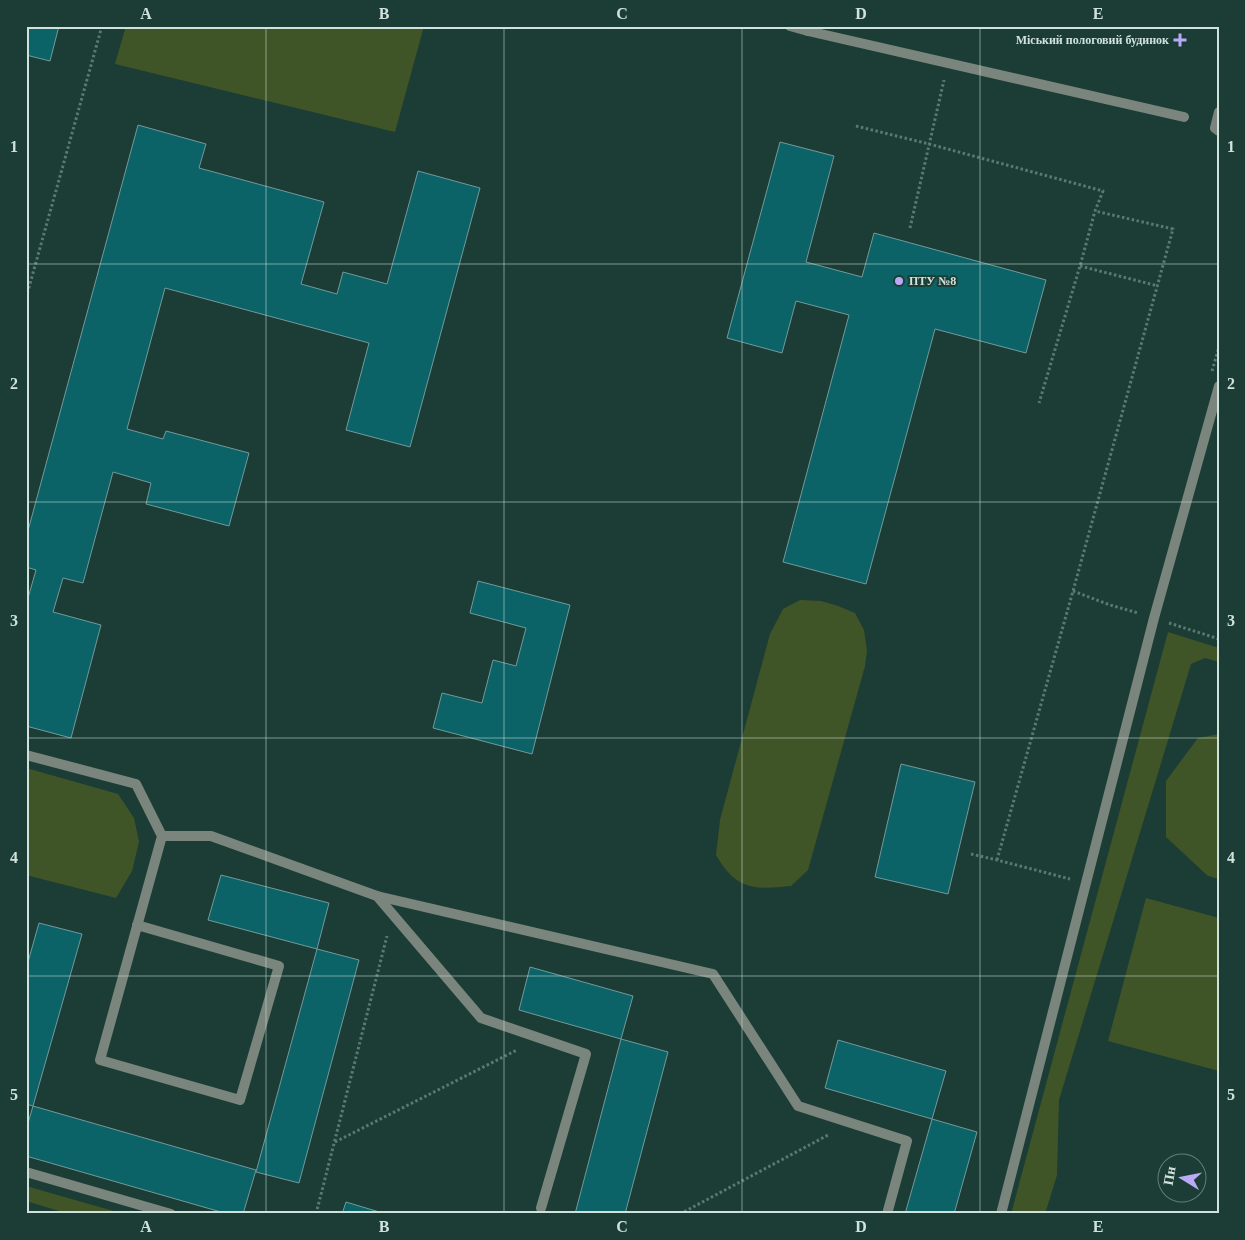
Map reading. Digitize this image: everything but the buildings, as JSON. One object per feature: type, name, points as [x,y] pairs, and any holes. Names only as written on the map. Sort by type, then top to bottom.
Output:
[{"type":"lane","points":[[790,26],[1184,117]]},
{"type":"lane","points":[[1219,112],[1215,128],[1219,131]]},
{"type":"lane","points":[[1001,1214],[1150,616],[1219,386]]},
{"type":"lane","points":[[26,755],[136,784],[162,836],[137,925],[100,1060],[240,1100],[279,966],[137,925]]},
{"type":"lane","points":[[162,836],[211,836],[377,896],[713,974],[798,1106],[907,1141],[887,1214]]},
{"type":"lane","points":[[377,896],[481,1018],[586,1054],[541,1208]]},
{"type":"lane","points":[[26,1172],[171,1214]]},
{"type":"path","points":[[26,298],[102,26]]},
{"type":"path","points":[[910,228],[947,63]]},
{"type":"path","points":[[856,126],[1102,191],[1038,403]]},
{"type":"path","points":[[997,860],[1173,229],[1095,211]]},
{"type":"path","points":[[1080,266],[1158,286]]},
{"type":"path","points":[[1073,592],[1219,639]]},
{"type":"path","points":[[971,854],[1071,879]]},
{"type":"path","points":[[316,1214],[393,914]]},
{"type":"path","points":[[335,1142],[540,1038]]},
{"type":"path","points":[[680,1214],[851,1123]]},
{"type":"green space","points":[[126,26],[424,26],[395,132],[115,64]]},
{"type":"green space","points":[[800,600],[821,601],[855,613],[864,630],[867,651],[865,666],[808,870],[791,886],[749,886],[735,878],[716,855],[720,820],[770,634],[783,609]]},
{"type":"green space","points":[[1168,632],[1219,648],[1219,662],[1205,658],[1191,664],[1059,1100],[1057,1175],[1045,1214],[1011,1214]]},
{"type":"green space","points":[[1219,734],[1219,879],[1208,876],[1166,837],[1166,781],[1198,738]]},
{"type":"green space","points":[[26,768],[118,794],[134,818],[139,842],[132,871],[116,898],[26,875]]},
{"type":"green space","points":[[1146,898],[1219,918],[1219,1071],[1108,1041]]},
{"type":"green space","points":[[26,1186],[124,1214],[69,1214],[26,1201]]},
{"type":"place","name":"Міський пологовий будинок","points":[[1180,40]]},
{"type":"place","name":"ПТУ №8","points":[[899,281]]}]
